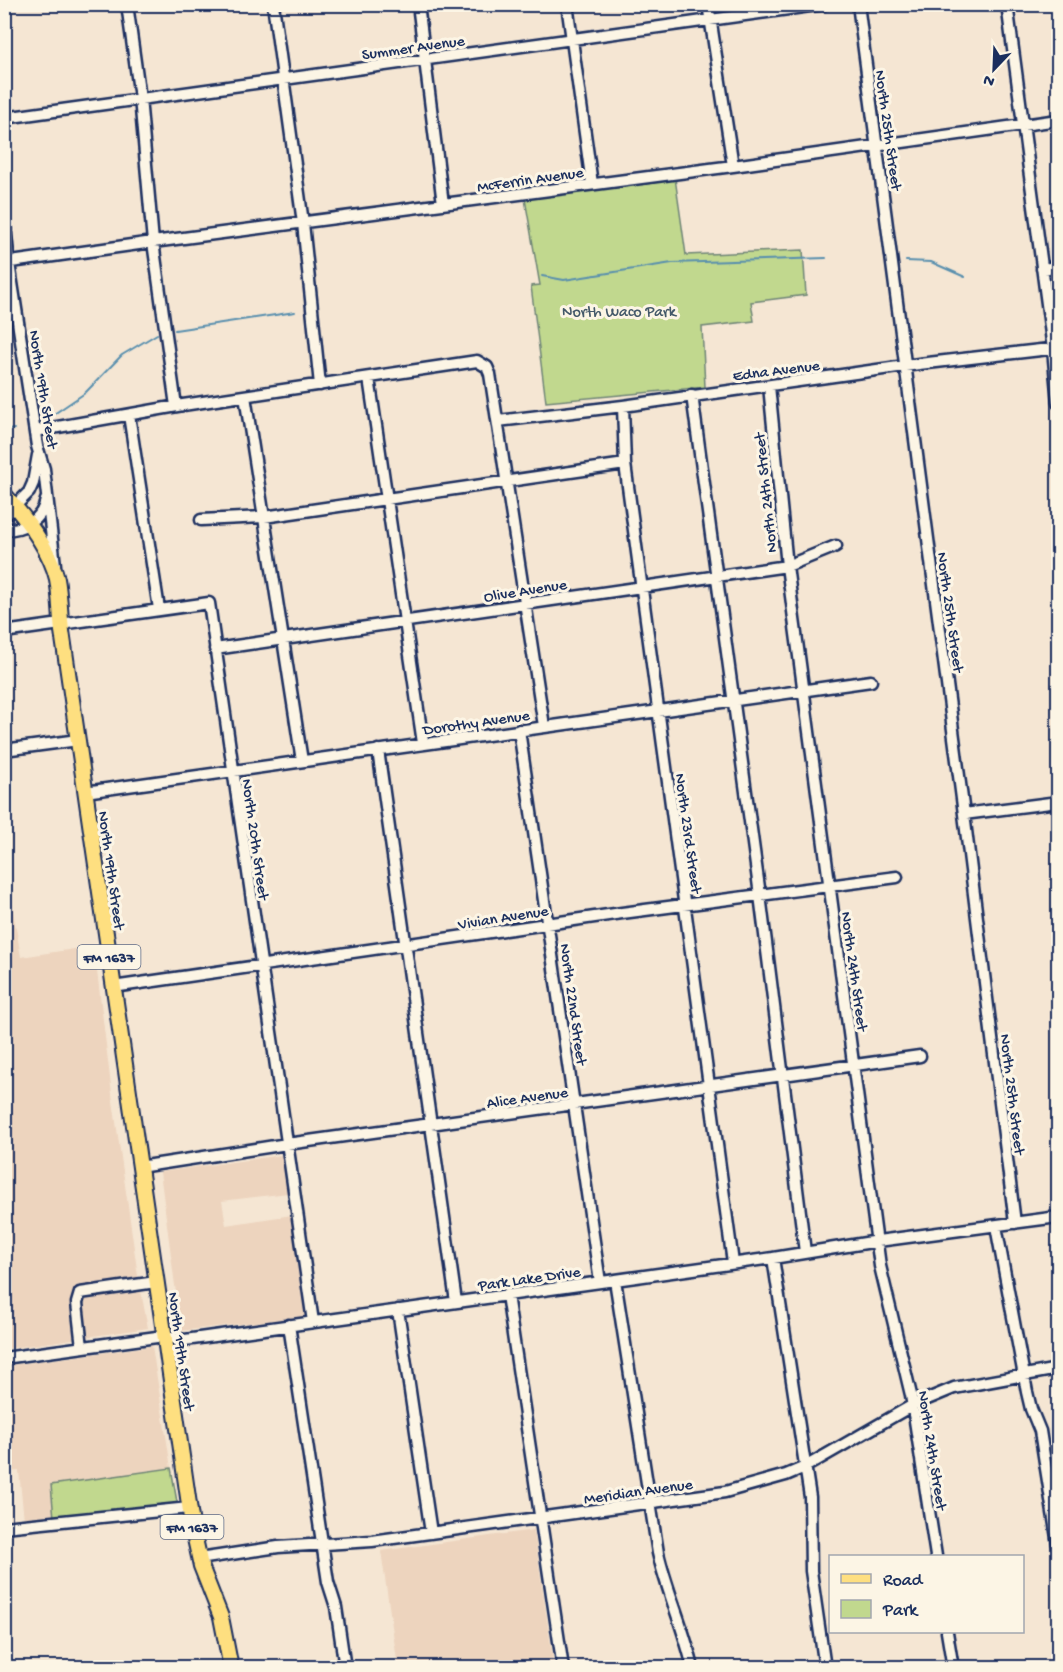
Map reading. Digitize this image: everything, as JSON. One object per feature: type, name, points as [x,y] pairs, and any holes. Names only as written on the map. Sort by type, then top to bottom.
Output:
[{"type":"main road","name":"FM 1637","points":[[4,494],[29,524],[57,578]]},
{"type":"main road","name":"North 19th Street","points":[[57,578],[61,623],[189,1509],[200,1559],[221,1617],[231,1668]]},
{"type":"street","points":[[127,4],[141,98],[153,242],[176,406]]},
{"type":"street","points":[[273,4],[303,223],[320,385]]},
{"type":"street","points":[[418,4],[443,204]]},
{"type":"street","points":[[567,4],[592,184]]},
{"type":"street","points":[[708,4],[733,166]]},
{"type":"street","name":"Summer Avenue","points":[[4,118],[825,4]]},
{"type":"street","name":"North 25th Street","points":[[858,4],[1016,1223]]},
{"type":"street","points":[[1007,4],[1042,269],[1056,349],[1059,403]]},
{"type":"street","name":"McFerrin Avenue","points":[[7,263],[1059,120]]},
{"type":"street","name":"North 19th Street","points":[[4,215],[7,263],[34,431],[44,469],[57,578]]},
{"type":"street","points":[[1042,269],[1059,267]]},
{"type":"street","name":"Edna Avenue","points":[[498,421],[623,406],[906,366],[1056,349]]},
{"type":"street","points":[[34,431],[176,406],[477,361],[487,367],[490,374],[544,726]]},
{"type":"street","points":[[369,378],[423,743]]},
{"type":"street","name":"North 24th Street","points":[[769,386],[787,566],[878,1240],[884,1282],[912,1406],[936,1555]]},
{"type":"street","points":[[692,395],[735,700],[805,1252]]},
{"type":"street","points":[[245,396],[302,761]]},
{"type":"street","name":"North 23rd Street","points":[[623,406],[625,464],[734,1263]]},
{"type":"street","points":[[4,632],[159,609],[129,415]]},
{"type":"street","points":[[4,518],[28,492],[33,483],[39,455]]},
{"type":"street","points":[[201,520],[264,516],[625,464]]},
{"type":"street","points":[[4,530],[29,524],[42,512],[47,495]]},
{"type":"street","name":"Olive Avenue","points":[[215,649],[787,566],[836,546]]},
{"type":"street","name":"North 20th Street","points":[[159,609],[208,603],[313,1322]]},
{"type":"street","name":"Dorothy Avenue","points":[[86,792],[871,681]]},
{"type":"street","name":"North 22nd Street","points":[[519,730],[600,1282]]},
{"type":"street","points":[[4,750],[78,740]]},
{"type":"street","points":[[378,750],[456,1302]]},
{"type":"street","points":[[964,814],[1059,802]]},
{"type":"street","name":"Vivian Avenue","points":[[113,987],[548,924],[897,877]]},
{"type":"street","name":"Alice Avenue","points":[[139,1167],[287,1144],[920,1056]]},
{"type":"street","name":"Park Lake Drive","points":[[4,1358],[164,1336],[185,1340],[773,1258],[878,1240],[1059,1217]]},
{"type":"street","points":[[996,1226],[1031,1409],[1040,1431],[1059,1544]]},
{"type":"street","points":[[773,1258],[805,1467],[811,1516],[811,1571],[825,1668]]},
{"type":"street","points":[[615,1280],[658,1553],[693,1668]]},
{"type":"street","points":[[82,1347],[77,1303],[80,1293],[156,1282]]},
{"type":"street","points":[[507,1295],[563,1668]]},
{"type":"street","points":[[398,1310],[431,1533]]},
{"type":"street","points":[[289,1325],[322,1546],[328,1582],[336,1607],[345,1668]]},
{"type":"street","name":"Meridian Avenue","points":[[200,1559],[278,1547],[322,1546],[650,1504],[751,1486],[786,1476],[805,1467],[912,1406],[954,1388],[1059,1369]]},
{"type":"street","points":[[4,1527],[189,1509]]},
{"type":"street","points":[[947,1633],[953,1668]]},
{"type":"shaded area","points":[[4,859],[21,957],[94,946],[112,1094],[138,1276],[148,1328],[5,1349]]},
{"type":"shaded area","points":[[282,1155],[288,1193],[222,1201],[226,1225],[292,1215],[307,1316],[181,1331],[160,1172]]},
{"type":"shaded area","points":[[152,1346],[171,1468],[51,1485],[54,1518],[24,1520],[19,1471],[5,1472],[4,1366]]},
{"type":"shaded area","points":[[534,1530],[554,1667],[398,1667],[381,1551]]},
{"type":"green space","name":"North Waco Park","points":[[675,178],[686,255],[803,250],[806,295],[751,302],[754,321],[702,327],[705,387],[546,402],[531,286],[540,285],[525,199]]},
{"type":"green space","points":[[171,1468],[177,1502],[174,1505],[54,1518],[51,1485]]},
{"type":"waterway","points":[[542,276],[564,280],[672,263],[826,258]]},
{"type":"waterway","points":[[906,261],[931,262],[965,277]]},
{"type":"waterway","points":[[175,330],[295,312]]},
{"type":"waterway","points":[[54,414],[85,393],[122,355],[157,334]]},
{"type":"waterway","points":[[4,431],[14,429]]}]
